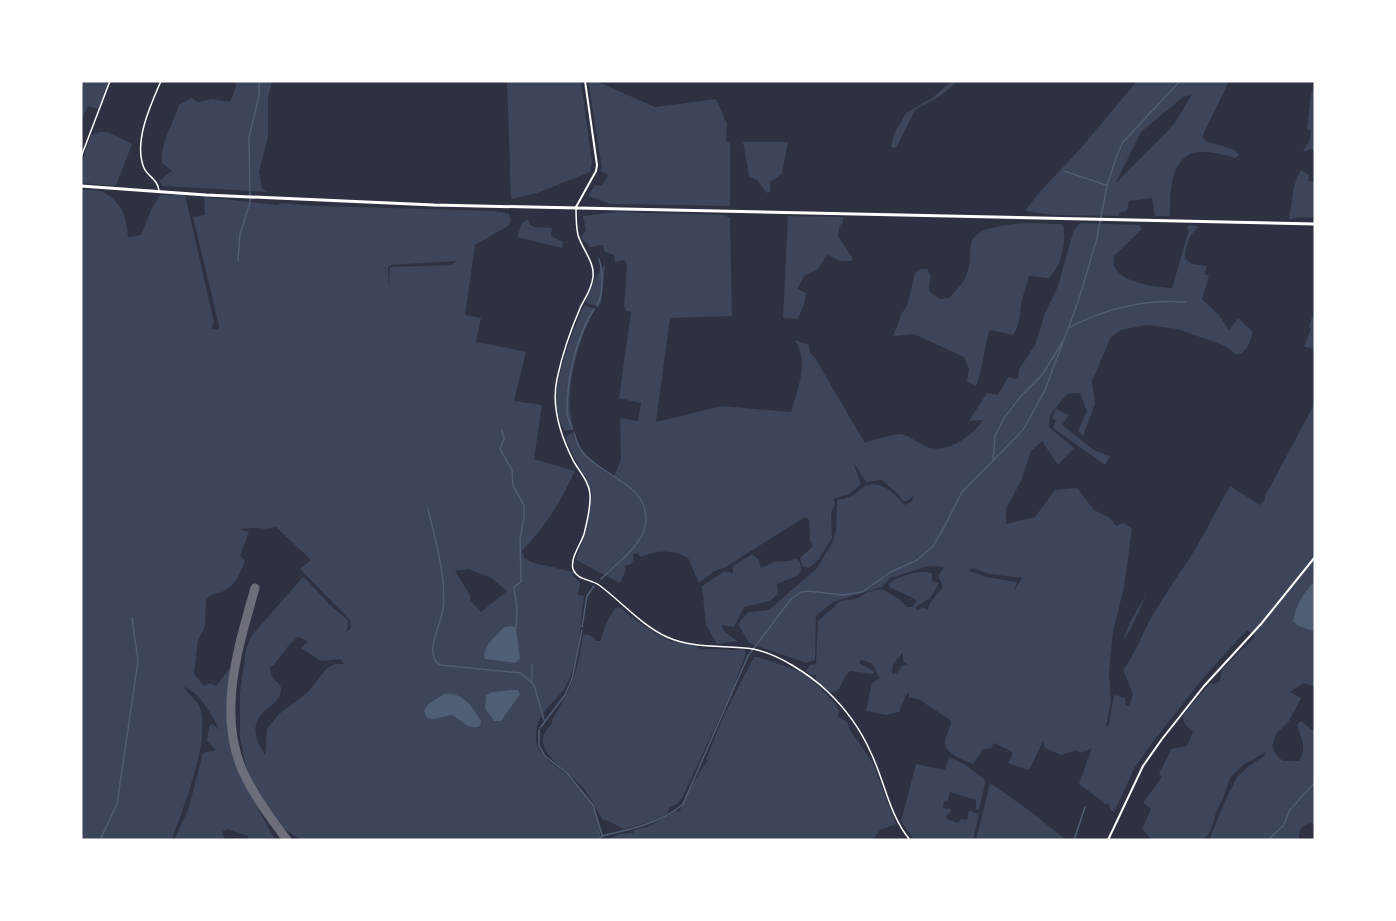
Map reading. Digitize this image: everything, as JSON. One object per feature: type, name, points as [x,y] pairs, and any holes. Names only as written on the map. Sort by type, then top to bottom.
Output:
[{"type":"main road","points":[[81,186],[206,195],[382,203],[1315,224]]},
{"type":"street","points":[[81,157],[110,81]]},
{"type":"street","points":[[159,192],[158,183],[144,168],[141,150],[148,113],[161,81]]},
{"type":"street","points":[[585,81],[597,165],[576,207],[578,236],[593,267],[594,275],[568,342],[557,379],[554,400],[565,442],[590,492],[590,508],[584,534],[573,560],[573,569],[579,576],[600,586],[624,607],[668,637],[696,644],[755,650],[783,661],[812,678],[845,710],[862,735],[872,753],[896,818],[910,840]]},
{"type":"street","points":[[1108,840],[1143,766],[1162,739],[1210,679],[1261,624],[1315,557]]},
{"type":"shaded area","points":[[81,81],[106,81],[108,84],[99,109],[88,106],[81,121]]},
{"type":"shaded area","points":[[235,81],[272,81],[268,98],[268,137],[259,172],[262,188],[268,192],[163,186],[159,181],[172,171],[162,163],[163,148],[179,105],[192,98],[198,102],[212,99],[230,102],[236,86]]},
{"type":"shaded area","points":[[507,81],[581,81],[592,163],[590,172],[537,193],[511,199]]},
{"type":"shaded area","points":[[588,81],[596,81],[655,107],[716,99],[727,124],[726,140],[730,144],[730,206],[611,204],[588,196],[595,185],[602,186],[608,175],[600,171],[602,168]]},
{"type":"shaded area","points":[[952,81],[958,81],[939,97],[915,110],[896,148],[891,147],[894,134],[906,113],[932,98]]},
{"type":"shaded area","points":[[1137,81],[1229,81],[1202,137],[1206,141],[1235,150],[1239,155],[1236,158],[1203,152],[1184,158],[1174,175],[1170,216],[1155,216],[1152,198],[1129,201],[1127,211],[1119,213],[1119,216],[1054,215],[1025,211]],"holes":[[[1192,94],[1175,123],[1163,136],[1115,184],[1141,132],[1183,97]]]},
{"type":"shaded area","points":[[1315,87],[1315,150],[1310,149],[1305,152],[1303,150],[1309,142],[1311,131],[1307,129],[1311,93]]},
{"type":"shaded area","points":[[107,132],[132,144],[116,186],[81,183],[81,164],[91,135]]},
{"type":"shaded area","points":[[743,142],[788,142],[782,174],[770,182],[770,191],[767,193],[757,180],[749,176]]},
{"type":"shaded area","points":[[1301,170],[1309,175],[1308,181],[1315,182],[1315,218],[1298,217],[1289,220],[1294,188]]},
{"type":"shaded area","points":[[81,190],[103,192],[116,201],[125,217],[128,237],[141,235],[160,195],[185,195],[214,322],[211,329],[218,330],[219,326],[193,217],[205,215],[204,197],[277,205],[282,203],[495,211],[509,214],[511,221],[508,226],[475,245],[465,315],[481,318],[476,342],[526,352],[514,401],[542,405],[534,459],[575,471],[552,514],[522,551],[524,558],[534,563],[574,572],[573,576],[580,582],[578,595],[584,596],[578,647],[570,677],[566,686],[539,720],[536,739],[543,756],[568,776],[587,797],[596,813],[600,840],[301,840],[267,817],[246,767],[240,737],[240,692],[246,649],[252,635],[302,578],[305,578],[330,605],[348,620],[345,633],[351,628],[350,620],[300,569],[311,560],[276,527],[240,529],[249,532],[240,555],[245,561],[232,585],[206,599],[205,626],[198,640],[194,674],[204,686],[210,683],[216,686],[230,668],[236,669],[235,725],[238,757],[251,794],[275,840],[247,840],[248,836],[227,829],[222,832],[225,840],[174,840],[188,810],[203,753],[216,750],[207,741],[209,727],[212,724],[220,730],[200,699],[190,689],[184,687],[200,708],[202,738],[189,792],[172,840],[81,840]],"holes":[[[457,261],[452,265],[390,267],[389,287],[388,268],[391,265]],[[469,569],[491,578],[507,591],[481,612],[470,600],[470,595],[455,571]],[[298,637],[308,641],[301,648],[321,661],[340,659],[344,664],[335,664],[327,668],[308,692],[279,714],[267,729],[265,755],[257,740],[258,720],[280,696],[281,689],[272,676],[270,668]]]},
{"type":"shaded area","points":[[617,212],[724,215],[730,218],[732,316],[670,318],[656,422],[722,406],[791,412],[802,367],[795,340],[809,345],[810,353],[865,443],[901,434],[934,449],[950,446],[965,438],[983,420],[969,421],[987,393],[998,395],[1008,377],[1018,379],[1019,369],[1035,345],[1045,313],[1058,286],[1073,232],[1080,223],[1139,225],[1142,229],[1114,256],[1114,265],[1118,272],[1134,281],[1172,288],[1189,230],[1186,228],[1190,225],[1200,227],[1193,232],[1189,240],[1185,258],[1192,264],[1207,266],[1204,274],[1209,276],[1202,299],[1219,315],[1229,330],[1238,318],[1253,332],[1248,346],[1237,355],[1225,346],[1178,329],[1147,325],[1121,330],[1111,337],[1092,381],[1095,404],[1083,436],[1078,431],[1087,411],[1080,393],[1067,394],[1050,415],[1049,427],[1074,448],[1058,465],[1042,441],[1031,451],[1021,481],[1006,509],[1006,524],[1035,517],[1055,490],[1077,488],[1094,510],[1110,518],[1116,526],[1124,523],[1132,529],[1124,587],[1113,631],[1109,674],[1111,700],[1106,727],[1109,724],[1114,695],[1125,698],[1126,705],[1129,706],[1133,694],[1123,670],[1154,613],[1194,550],[1230,486],[1260,505],[1315,403],[1315,581],[1307,590],[1295,613],[1298,626],[1315,632],[1315,687],[1304,683],[1290,692],[1301,698],[1289,721],[1276,734],[1272,746],[1277,756],[1283,761],[1299,761],[1303,747],[1297,724],[1301,721],[1312,730],[1315,729],[1315,826],[1312,823],[1303,826],[1299,833],[1299,840],[1209,840],[1237,777],[1266,752],[1243,765],[1230,778],[1210,832],[1203,840],[1152,840],[1142,829],[1151,809],[1143,803],[1162,777],[1159,774],[1171,749],[1187,746],[1193,732],[1184,722],[1184,714],[1210,683],[1220,681],[1222,669],[1253,639],[1255,636],[1247,630],[1204,677],[1155,739],[1135,767],[1114,812],[1108,803],[1105,805],[1079,784],[1092,748],[1080,753],[1077,750],[1061,755],[1045,748],[1043,741],[1029,770],[1008,763],[1013,752],[994,743],[992,748],[983,749],[973,764],[956,756],[946,747],[945,741],[950,720],[920,700],[909,697],[909,692],[899,712],[886,715],[866,711],[872,683],[880,678],[870,663],[861,660],[859,663],[875,672],[873,674],[850,671],[835,692],[829,691],[816,680],[816,675],[806,671],[810,665],[816,664],[818,621],[840,601],[855,599],[870,591],[882,589],[899,599],[907,607],[912,607],[916,602],[915,599],[891,588],[888,584],[909,574],[927,572],[932,574],[932,581],[939,583],[930,598],[916,607],[917,611],[923,607],[927,610],[943,587],[938,576],[944,567],[927,566],[891,578],[882,587],[833,602],[816,616],[815,660],[806,663],[749,643],[738,624],[748,612],[769,610],[817,568],[832,543],[836,530],[837,500],[852,496],[865,486],[873,484],[888,489],[904,505],[911,502],[914,496],[903,501],[882,480],[866,482],[853,462],[861,484],[849,494],[833,499],[835,504],[831,513],[832,538],[819,559],[809,568],[802,566],[800,558],[813,546],[810,541],[809,520],[805,517],[724,568],[714,571],[699,583],[688,558],[670,552],[653,553],[641,557],[637,553],[633,554],[634,559],[631,564],[624,566],[626,570],[620,583],[576,560],[586,530],[592,493],[566,437],[571,433],[590,459],[614,477],[621,459],[620,418],[638,421],[641,403],[619,398],[631,312],[626,311],[624,306],[627,265],[625,260],[615,262],[614,255],[605,252],[603,245],[591,247],[581,238],[586,230],[583,216]],"holes":[[[973,568],[989,574],[1022,578],[1014,591],[1017,582],[987,577],[969,571]],[[903,652],[903,661],[908,665],[902,666],[897,673],[892,674],[893,664]]]},
{"type":"shaded area","points":[[788,216],[843,217],[838,236],[852,257],[852,261],[840,261],[827,255],[817,270],[804,276],[797,289],[806,293],[798,319],[783,318]]},
{"type":"shaded area","points":[[527,220],[534,227],[552,228],[551,236],[563,242],[562,248],[517,237],[522,223]]},
{"type":"shaded area","points":[[1027,223],[1061,224],[1063,226],[1064,239],[1060,261],[1048,278],[1029,276],[1018,325],[1013,335],[990,330],[976,386],[967,382],[969,369],[964,357],[914,334],[893,336],[907,306],[915,273],[920,269],[927,269],[931,276],[930,292],[940,299],[949,298],[963,282],[968,272],[973,238],[995,227]]},
{"type":"shaded area","points":[[605,265],[601,303],[598,307],[587,303],[586,300]]},
{"type":"shaded area","points":[[584,305],[595,309],[578,351],[571,384],[571,416],[574,429],[566,431],[559,418],[558,386],[566,350]]},
{"type":"shaded area","points":[[1312,317],[1315,318],[1315,349],[1304,347],[1311,328],[1309,327]]},
{"type":"shaded area","points":[[1056,409],[1069,415],[1062,425],[1094,450],[1110,456],[1105,465],[1053,428],[1056,421],[1052,418]]},
{"type":"shaded area","points":[[752,554],[758,559],[761,568],[774,562],[790,561],[796,558],[800,562],[801,570],[797,576],[777,584],[778,594],[770,601],[744,607],[734,627],[721,625],[723,630],[737,641],[717,644],[706,625],[702,586],[725,571],[733,573],[733,566]]},
{"type":"shaded area","points":[[1315,581],[1315,632],[1298,626],[1293,621],[1301,600]]},
{"type":"shaded area","points":[[1147,593],[1131,629],[1123,641],[1130,622]]},
{"type":"shaded area","points":[[619,607],[655,633],[669,640],[698,647],[701,650],[744,649],[746,653],[732,691],[682,798],[676,805],[669,807],[668,813],[654,821],[624,829],[604,821],[584,789],[552,759],[543,742],[545,733],[552,724],[573,679],[583,635],[589,635],[596,641],[600,641],[607,622],[615,608]]},
{"type":"shaded area","points":[[504,627],[516,628],[520,659],[515,663],[485,659],[484,654],[488,644]]},
{"type":"shaded area","points":[[754,657],[799,671],[811,679],[835,703],[839,711],[838,716],[847,722],[873,763],[896,824],[880,830],[873,840],[605,840],[620,834],[633,833],[634,830],[648,827],[675,811],[681,812],[680,809],[689,791],[708,761],[706,759],[725,713]]},
{"type":"shaded area","points":[[518,690],[520,694],[501,721],[494,721],[485,708],[486,695],[492,692]]},
{"type":"shaded area","points":[[444,694],[457,695],[466,701],[481,721],[480,726],[468,726],[451,715],[434,719],[427,718],[424,711],[428,704]]},
{"type":"shaded area","points":[[949,757],[967,766],[984,779],[979,810],[976,809],[976,800],[950,792],[948,800],[944,801],[943,807],[950,809],[951,812],[946,816],[947,819],[958,823],[961,819],[967,820],[969,811],[979,814],[973,840],[914,840],[901,821],[916,764],[945,770]]},
{"type":"shaded area","points":[[990,783],[1030,811],[1066,840],[976,840]]},
{"type":"waterway","points":[[238,261],[240,234],[250,202],[249,137],[259,96],[259,81]]},
{"type":"waterway","points":[[598,840],[602,836],[655,821],[683,804],[748,656],[791,599],[801,592],[808,591],[843,595],[862,592],[891,572],[917,560],[933,546],[962,492],[1023,430],[1045,390],[1078,302],[1096,242],[1107,186],[1117,155],[1123,142],[1180,81]]},
{"type":"waterway","points":[[1064,171],[1106,185]]},
{"type":"waterway","points":[[597,305],[602,283],[599,259]]},
{"type":"waterway","points":[[1070,327],[1111,310],[1155,302],[1185,302]]},
{"type":"waterway","points":[[572,429],[567,411],[571,372],[582,332],[594,309]]},
{"type":"waterway","points":[[993,461],[995,436],[1004,418],[1042,375],[1063,341]]},
{"type":"waterway","points":[[502,430],[504,439],[500,449],[512,470],[513,486],[524,505],[520,539],[521,582],[514,587],[517,610],[516,628]]},
{"type":"waterway","points":[[574,433],[580,448],[589,459],[638,495],[646,517],[644,531],[639,540],[601,579]]},
{"type":"waterway","points":[[428,509],[440,559],[444,597],[442,616],[434,639],[435,660],[440,665],[521,673],[534,685],[544,720]]},
{"type":"waterway","points":[[582,627],[587,596],[594,586]]},
{"type":"waterway","points":[[100,840],[117,804],[138,661],[132,618]]},
{"type":"waterway","points":[[540,728],[565,695],[572,679],[582,630]]},
{"type":"waterway","points":[[532,665],[532,682]]},
{"type":"waterway","points":[[539,730],[539,746],[545,756],[567,773],[593,805],[602,835]]},
{"type":"waterway","points":[[1268,840],[1284,825],[1289,811],[1315,782]]},
{"type":"waterway","points":[[1074,840],[1085,807]]},
{"type":"taxiway","points":[[255,588],[232,683],[232,731],[237,755],[246,778],[287,840]]}]
